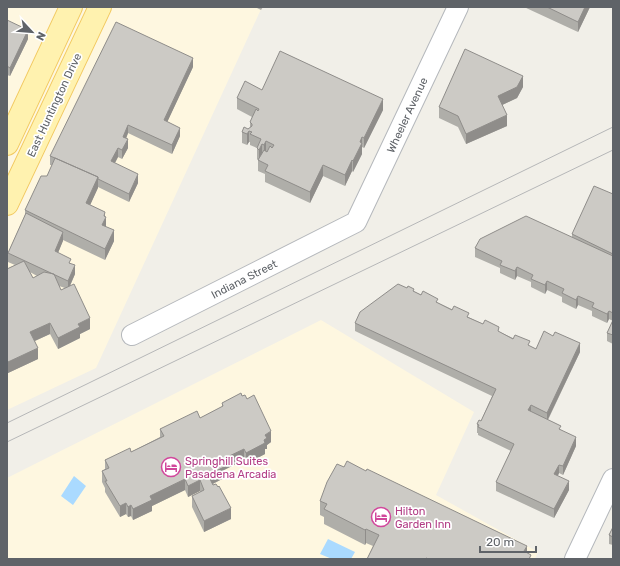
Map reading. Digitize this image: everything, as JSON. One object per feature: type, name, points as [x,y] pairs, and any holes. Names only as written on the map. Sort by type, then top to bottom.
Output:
[{"type":"main road","points":[[7,144],[71,7]]},
{"type":"main road","name":"East Huntington Drive","points":[[7,204],[100,7]]},
{"type":"street","name":"Wheeler Avenue","points":[[356,222],[458,7]]},
{"type":"street","name":"Indiana Street","points":[[132,335],[356,222]]},
{"type":"street","points":[[575,559],[613,479]]},
{"type":"shaded area","points":[[7,7],[262,7],[96,368],[7,410]]},
{"type":"shaded area","points":[[321,320],[474,412],[436,495],[538,552],[535,559],[7,559],[7,478]]},
{"type":"water","points":[[74,476],[86,486],[73,505],[61,496]]},
{"type":"water","points":[[328,539],[355,552],[351,559],[332,559],[320,554]]},
{"type":"building","points":[[547,7],[585,7],[578,22]]},
{"type":"building","points":[[7,20],[28,30],[10,68],[7,66]]},
{"type":"building","points":[[116,22],[193,58],[164,120],[180,128],[172,145],[128,125],[123,137],[128,139],[122,150],[118,148],[111,161],[138,174],[129,194],[98,179],[98,177],[50,156]]},
{"type":"building","points":[[465,49],[523,76],[517,87],[498,96],[507,115],[466,134],[458,116],[439,107]]},
{"type":"building","points":[[280,51],[383,99],[364,138],[362,137],[360,142],[362,143],[345,175],[323,165],[310,192],[265,171],[268,165],[258,160],[264,150],[267,152],[270,146],[272,148],[274,145],[266,141],[264,145],[262,144],[259,150],[257,148],[261,139],[250,134],[252,132],[249,131],[247,134],[242,132],[244,127],[248,129],[252,126],[250,122],[256,109],[258,111],[259,109],[237,98],[245,81],[262,90]]},
{"type":"building","points":[[55,158],[98,177],[86,203],[105,212],[104,216],[106,217],[102,225],[114,230],[105,249],[25,210],[41,176],[47,176]]},
{"type":"building","points":[[594,186],[613,194],[613,254],[572,234]]},
{"type":"building","points":[[26,213],[63,232],[55,251],[71,259],[69,263],[75,265],[68,281],[8,253]]},
{"type":"building","points":[[526,216],[613,256],[613,313],[609,311],[607,314],[592,307],[594,303],[578,296],[576,300],[562,293],[564,289],[547,281],[545,285],[531,279],[533,275],[517,267],[515,271],[500,265],[502,261],[475,248],[480,239]]},
{"type":"building","points":[[24,261],[33,278],[44,272],[54,274],[61,290],[74,284],[90,318],[78,324],[80,327],[58,338],[50,323],[30,332],[38,348],[8,362],[7,269]]},
{"type":"building","points":[[398,284],[407,288],[408,286],[414,289],[413,291],[421,295],[423,291],[438,299],[436,302],[452,310],[454,306],[469,313],[467,317],[483,324],[485,320],[499,327],[498,331],[513,339],[515,335],[530,341],[528,345],[536,349],[544,331],[553,336],[555,332],[580,343],[547,413],[531,405],[528,410],[561,426],[559,429],[576,437],[563,466],[559,465],[554,474],[569,481],[554,509],[496,482],[514,444],[478,427],[479,425],[477,424],[479,420],[481,421],[496,389],[355,323],[360,312]]},
{"type":"building","points":[[613,320],[613,335],[607,333]]},
{"type":"building","name":"Springhill Suites Pasadena Arcadia","points":[[241,393],[242,396],[245,395],[247,399],[254,395],[271,431],[265,435],[267,438],[264,440],[265,443],[246,453],[244,449],[221,460],[224,467],[208,475],[213,485],[216,484],[218,487],[219,486],[231,508],[204,521],[192,496],[204,490],[200,480],[188,486],[185,479],[150,496],[152,500],[133,509],[131,505],[128,507],[126,503],[120,506],[105,481],[107,481],[102,471],[109,468],[105,460],[130,448],[131,452],[164,436],[160,429],[197,411],[200,418],[223,406],[222,403]]},
{"type":"building","name":"Hilton Garden Inn","points":[[347,461],[366,471],[367,469],[527,546],[524,551],[531,555],[529,559],[367,559],[379,535],[366,529],[365,530],[324,509],[327,504],[320,501],[327,482],[337,464],[344,467]]},
{"type":"building","points":[[613,527],[613,537],[609,535]]},
{"type":"tram line","points":[[7,423],[613,127]]},
{"type":"tram line","points":[[7,442],[613,150]]},
{"type":"place","name":"Springhill Suites Pasadena Arcadia","points":[[171,467]]},
{"type":"place","name":"Hilton Garden Inn","points":[[381,517]]}]
